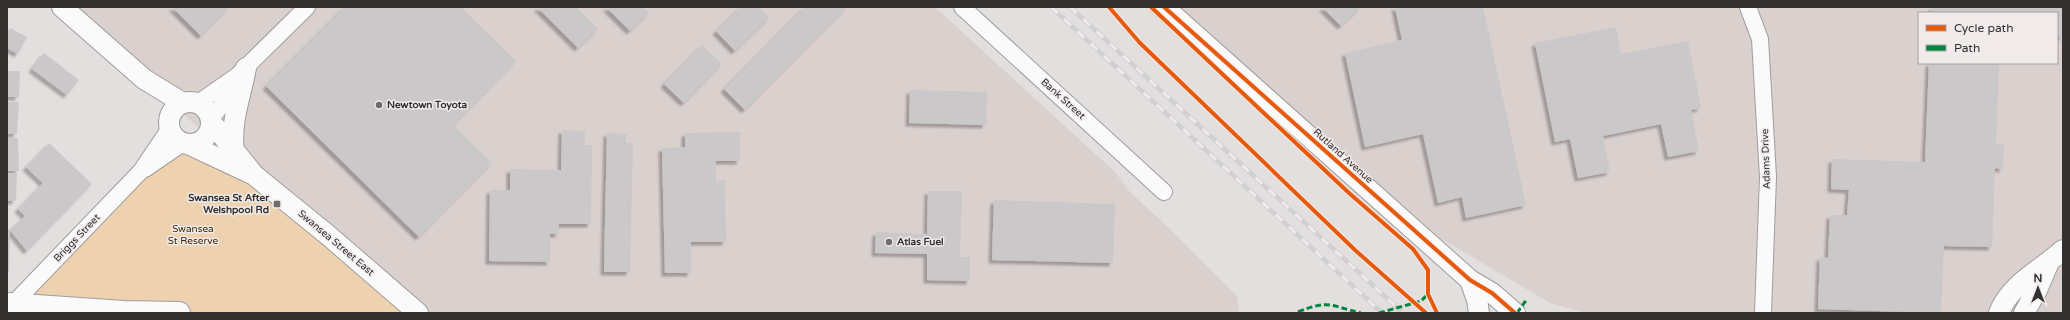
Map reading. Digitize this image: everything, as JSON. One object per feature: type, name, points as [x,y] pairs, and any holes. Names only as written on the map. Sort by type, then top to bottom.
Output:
[{"type":"main road","points":[[9,304],[125,312],[179,313]]},
{"type":"street","points":[[62,7],[144,79],[190,103],[206,109],[211,120]]},
{"type":"street","points":[[170,123],[174,109],[190,103],[242,71],[307,7]]},
{"type":"street","name":"Bank Street","points":[[962,7],[1164,192]]},
{"type":"street","name":"Rutland Avenue","points":[[1164,7],[1470,280],[1492,293],[1515,313]]},
{"type":"street","name":"Adams Drive","points":[[1748,7],[1760,39],[1768,177],[1763,313]]},
{"type":"street","points":[[144,79],[170,123],[174,137],[185,143],[198,143],[206,137],[211,120],[222,105],[242,71]]},
{"type":"street","points":[[234,150],[232,137],[234,117],[240,96],[242,71]]},
{"type":"street","name":"Swansea Street East","points":[[211,120],[254,175],[330,236],[418,313]]},
{"type":"street","name":"Briggs Street","points":[[141,171],[170,123]]},
{"type":"street","name":"Swansea Street East","points":[[185,143],[254,175]]},
{"type":"street","name":"Briggs Street","points":[[9,304],[141,171],[185,143]]},
{"type":"street","points":[[1999,313],[2003,303],[2023,280],[2056,256]]},
{"type":"street","points":[[2024,313],[2056,256]]},
{"type":"street","name":"Rutland Avenue","points":[[1470,280],[1477,300],[1479,313]]},
{"type":"shaded area","points":[[69,7],[935,7],[1115,172],[1130,192],[1169,228],[1237,296],[1239,313],[422,313],[192,122]]},
{"type":"shaded area","points":[[1145,7],[2063,7],[2063,313],[1588,313],[1552,304],[1428,231],[1393,227]]},
{"type":"green space","name":"Swansea St Reserve","points":[[188,144],[256,178],[418,313],[179,313],[16,305],[145,171]]},
{"type":"building","points":[[172,7],[229,7],[201,36]]},
{"type":"building","name":"Newtown Toyota","points":[[345,7],[461,7],[516,61],[453,125],[492,163],[419,237],[266,86]]},
{"type":"building","points":[[537,7],[576,7],[598,29],[578,48]]},
{"type":"building","points":[[606,7],[643,7],[649,13],[630,31]]},
{"type":"building","points":[[741,7],[759,7],[769,18],[735,51],[716,31]]},
{"type":"building","points":[[805,7],[847,7],[745,110],[724,89]]},
{"type":"building","points":[[1322,7],[1361,7],[1341,26]]},
{"type":"building","points":[[1395,7],[1483,7],[1526,205],[1466,218],[1462,197],[1438,203],[1423,134],[1365,147],[1345,53],[1402,40]]},
{"type":"building","points":[[1932,7],[2063,7],[2063,37],[2058,37],[2058,12],[1931,12]]},
{"type":"building","points":[[1616,27],[1621,54],[1688,41],[1701,108],[1691,110],[1699,151],[1668,157],[1661,124],[1603,136],[1610,172],[1578,178],[1570,139],[1555,142],[1535,43]]},
{"type":"building","points":[[10,28],[27,37],[18,54],[7,48],[7,33]]},
{"type":"building","points":[[702,45],[722,64],[684,103],[664,84]]},
{"type":"building","points":[[44,53],[79,80],[67,95],[32,69]]},
{"type":"building","points":[[1929,64],[1999,64],[1996,144],[2004,144],[2003,169],[1995,168],[1992,247],[1944,246],[1941,313],[1818,309],[1820,257],[1828,258],[1830,215],[1847,215],[1849,190],[1831,189],[1832,159],[1925,162]]},
{"type":"building","points":[[7,71],[20,71],[19,97],[7,97]]},
{"type":"building","points":[[910,90],[987,92],[986,125],[909,123]]},
{"type":"building","points":[[7,102],[19,102],[17,134],[7,134]]},
{"type":"building","points":[[562,130],[585,131],[585,145],[592,145],[591,224],[559,224],[559,234],[550,234],[550,262],[489,261],[490,190],[510,190],[510,169],[561,170]]},
{"type":"building","points":[[740,132],[740,161],[716,161],[716,181],[725,180],[726,242],[691,242],[691,273],[665,273],[662,148],[685,147],[685,133]]},
{"type":"building","points":[[607,133],[626,134],[626,143],[633,143],[630,272],[604,272]]},
{"type":"building","points":[[7,138],[18,138],[19,171],[7,171]]},
{"type":"building","points":[[49,143],[92,184],[27,251],[10,230],[25,216],[18,209],[43,183],[26,167]]},
{"type":"building","points":[[7,173],[17,173],[16,201],[7,201]]},
{"type":"building","points":[[928,191],[962,191],[960,257],[970,257],[970,281],[927,280],[927,254],[875,253],[876,232],[927,234]]},
{"type":"building","points":[[994,200],[1115,204],[1113,263],[992,260]]},
{"type":"building","points":[[7,229],[10,230],[9,273],[7,273]]},
{"type":"railway","points":[[1051,7],[1382,313]]},
{"type":"railway","points":[[1070,7],[1403,313]]},
{"type":"marked path","points":[[1379,313],[1421,301],[1428,294]]},
{"type":"marked path","points":[[1517,313],[1527,299]]},
{"type":"marked path","points":[[1298,312],[1317,306],[1330,305],[1361,313]]},
{"type":"cycle path","points":[[1109,7],[1140,43],[1355,250],[1426,313]]},
{"type":"cycle path","points":[[1151,7],[1349,193],[1413,249],[1428,270],[1428,294],[1437,313]]},
{"type":"cycle path","points":[[1164,7],[1470,280],[1492,293],[1515,313]]},
{"type":"place","name":"Newtown Toyota","points":[[379,105]]},
{"type":"place","name":"Swansea St After Welshpool Rd","points":[[277,204]]},
{"type":"place","name":"Atlas Fuel","points":[[889,242]]}]
